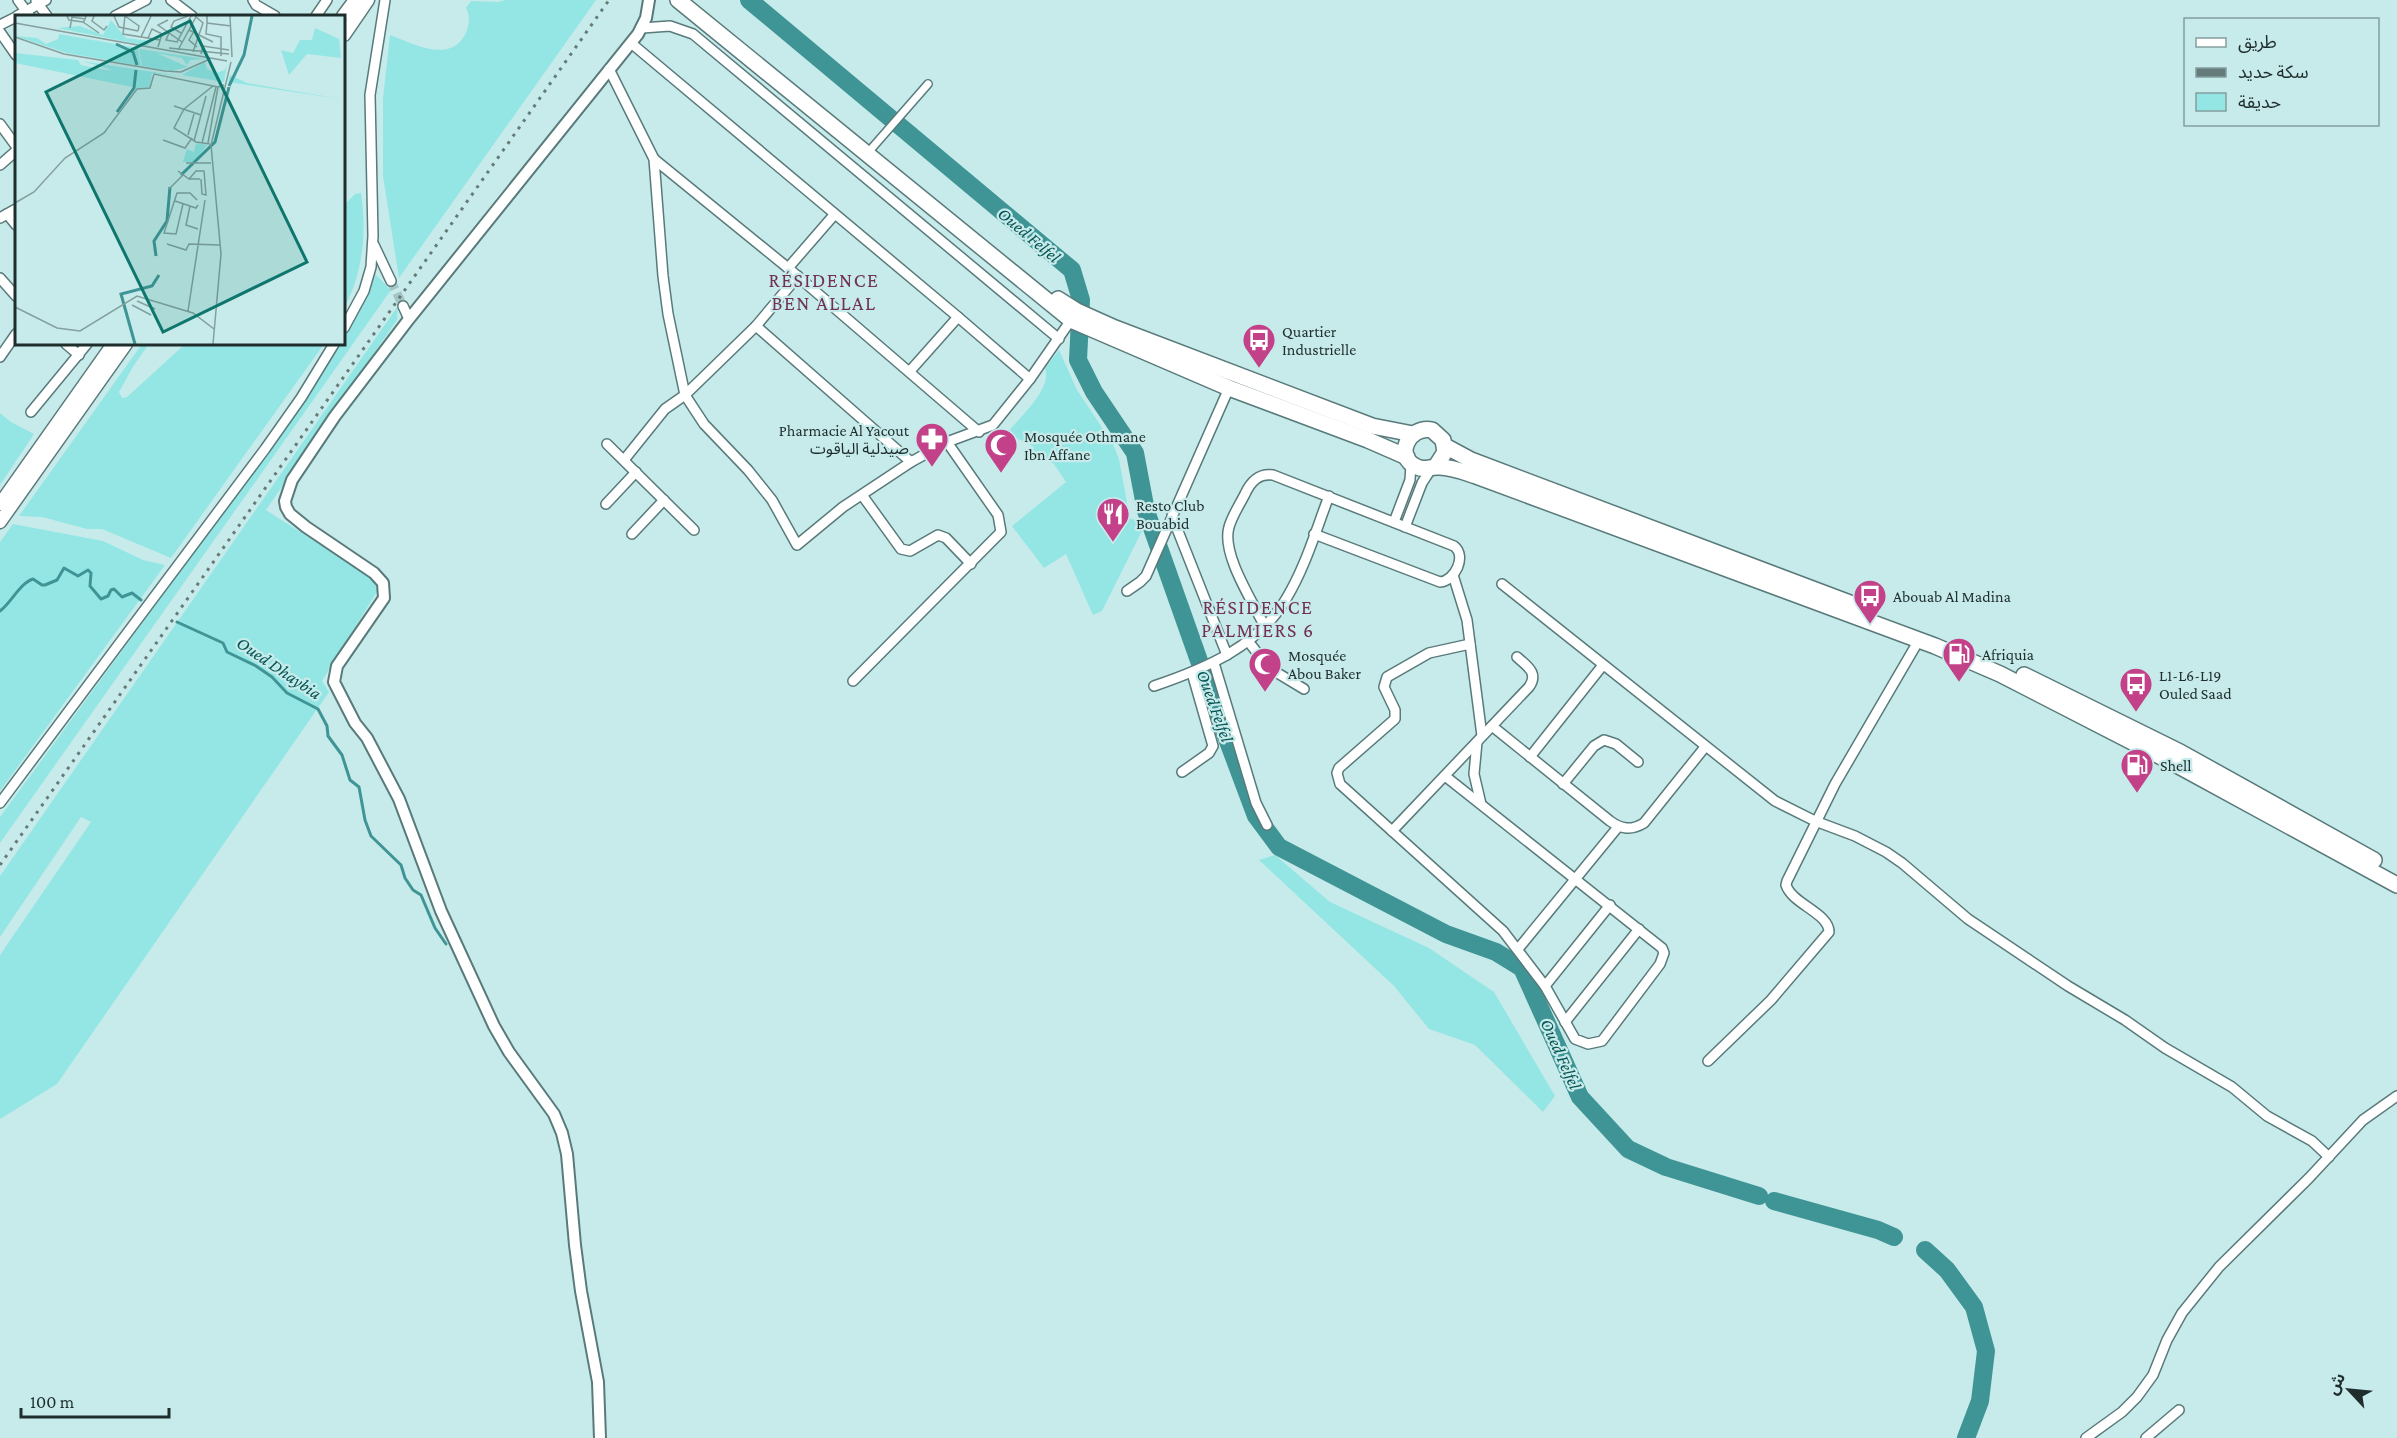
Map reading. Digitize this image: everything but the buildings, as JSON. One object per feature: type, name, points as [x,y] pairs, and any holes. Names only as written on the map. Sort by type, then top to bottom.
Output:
[{"type":"highway","points":[[678,0],[1079,319],[1228,388],[1368,440],[1424,470],[1433,468],[1476,476],[1919,640],[2000,674],[2258,808],[2397,885]]},
{"type":"highway","points":[[694,0],[1079,319],[1372,426],[1413,434]]},
{"type":"highway","points":[[1409,461],[1406,444],[1413,434],[1422,429],[1432,430],[1440,436],[1445,446],[1444,458],[1433,468]]},
{"type":"highway","points":[[1445,446],[1480,463],[1933,634],[2002,664],[2186,755],[2330,834],[2397,874]]},
{"type":"main road","points":[[344,15],[355,0]]},
{"type":"main road","points":[[345,34],[368,0]]},
{"type":"main road","points":[[0,504],[112,345]]},
{"type":"main road","points":[[0,522],[125,345]]},
{"type":"street","points":[[18,0],[22,15]]},
{"type":"street","points":[[117,15],[146,0]]},
{"type":"street","points":[[171,0],[191,15]]},
{"type":"street","points":[[253,0],[256,5],[273,15]]},
{"type":"street","points":[[317,15],[327,0]]},
{"type":"street","points":[[345,326],[364,291],[371,267],[374,243],[370,95],[385,0]]},
{"type":"street","points":[[600,1438],[598,1382],[581,1291],[567,1154],[562,1133],[554,1114],[509,1052],[494,1026],[441,911],[399,799],[334,682],[337,666],[384,598],[383,583],[374,573],[296,520],[286,507],[287,492],[302,461],[409,319],[631,43],[642,28],[649,0]]},
{"type":"street","points":[[23,15],[40,1],[47,15]]},
{"type":"street","points":[[0,25],[15,19]]},
{"type":"street","points":[[642,28],[670,26],[693,34],[1059,339]]},
{"type":"street","points":[[0,32],[15,54]]},
{"type":"street","points":[[631,43],[834,215],[958,316],[1030,380]]},
{"type":"street","points":[[609,69],[654,159],[661,265],[670,324],[685,395],[704,424],[748,470],[772,500],[797,545],[843,507],[911,462],[947,442],[993,425],[1030,380],[1059,339],[1079,319]]},
{"type":"street","points":[[872,148],[928,84]]},
{"type":"street","points":[[0,124],[15,145]]},
{"type":"street","points":[[0,165],[15,153]]},
{"type":"street","points":[[654,159],[798,276],[979,432]]},
{"type":"street","points":[[788,268],[834,215]]},
{"type":"street","points":[[374,243],[391,282]]},
{"type":"street","points":[[624,460],[665,409],[685,395],[756,326],[798,276]]},
{"type":"street","points":[[0,278],[15,295]]},
{"type":"street","points":[[403,306],[409,319]]},
{"type":"street","points":[[910,371],[958,316]]},
{"type":"street","points":[[756,326],[911,462]]},
{"type":"street","points":[[0,357],[15,335]]},
{"type":"street","points":[[67,345],[79,355]]},
{"type":"street","points":[[31,412],[86,345]]},
{"type":"street","points":[[0,803],[265,449],[301,398],[333,345]]},
{"type":"street","points":[[1127,591],[1140,582],[1147,573],[1228,388]]},
{"type":"street","points":[[854,681],[1000,532],[998,515],[947,442]]},
{"type":"street","points":[[607,444],[694,530]]},
{"type":"street","points":[[1394,522],[1410,480],[1409,461]]},
{"type":"street","points":[[1405,526],[1422,483],[1433,468]]},
{"type":"street","points":[[606,504],[636,472]]},
{"type":"street","points":[[1265,627],[1228,547],[1229,526],[1249,485],[1262,475],[1274,475],[1405,526],[1457,548],[1460,555],[1453,575],[1450,579],[1440,582],[1314,534]]},
{"type":"street","points":[[862,495],[901,549],[910,551],[935,536],[942,536],[971,564]]},
{"type":"street","points":[[1154,686],[1211,664],[1265,627],[1286,600],[1329,496]]},
{"type":"street","points":[[632,534],[664,500]]},
{"type":"street","points":[[1170,521],[1227,655]]},
{"type":"street","points":[[1453,575],[1465,608],[1470,644],[1479,739],[1474,774],[1481,804]]},
{"type":"street","points":[[1502,584],[1775,801],[1886,852],[1977,925],[2165,1048],[2224,1081],[2267,1116],[2312,1142],[2329,1156]]},
{"type":"street","points":[[1248,640],[1269,668],[1304,689]]},
{"type":"street","points":[[1708,1061],[1771,1000],[1829,932],[1826,922],[1790,893],[1786,885],[1815,821],[1919,640]]},
{"type":"street","points":[[1445,776],[1662,948],[1663,959],[1602,1041],[1581,1043],[1570,1034],[1545,986],[1503,931],[1337,779],[1339,768],[1395,719],[1395,710],[1384,687],[1387,677],[1429,653],[1470,644]]},
{"type":"street","points":[[1392,831],[1533,681],[1534,675],[1531,669],[1516,657]]},
{"type":"street","points":[[1211,664],[1256,803],[1267,825]]},
{"type":"street","points":[[1530,757],[1603,665]]},
{"type":"street","points":[[1182,772],[1209,753],[1213,746],[1195,672]]},
{"type":"street","points":[[1492,726],[1618,827],[1631,828],[1644,823],[1705,747]]},
{"type":"street","points":[[1563,784],[1594,746],[1604,740],[1616,744],[1638,762]]},
{"type":"street","points":[[1518,949],[1618,827]]},
{"type":"street","points":[[1545,986],[1610,905]]},
{"type":"street","points":[[1565,1022],[1639,928]]},
{"type":"street","points":[[2086,1438],[2122,1412],[2137,1397],[2153,1375],[2167,1340],[2182,1313],[2199,1290],[2363,1120],[2397,1096]]},
{"type":"street","points":[[2146,1438],[2179,1410]]},
{"type":"green space","points":[[596,0],[399,278],[383,176],[383,98],[390,35],[430,49],[450,48],[458,44],[465,35],[469,22],[466,8],[471,1]]},
{"type":"green space","points":[[361,193],[363,208],[362,252],[356,281],[345,306],[345,204],[355,194]]},
{"type":"green space","points":[[375,274],[391,290],[0,843],[0,817],[298,411],[338,345],[345,345],[345,334],[368,294]]},
{"type":"green space","points":[[398,306],[397,320],[266,510],[375,580],[378,590],[322,681],[329,692],[57,1084],[0,1119],[0,955],[91,822],[81,817],[0,937],[0,876]]},
{"type":"green space","points":[[141,345],[148,345],[119,392],[122,398],[127,397],[184,345],[323,345],[171,558],[102,529],[87,529],[42,517],[19,516]]},
{"type":"green space","points":[[1059,350],[1077,390],[1113,444],[1119,459],[1130,519],[1147,521],[1102,611],[1093,615],[1066,554],[1044,568],[1012,526],[1066,482],[1054,464],[1032,452],[1034,447],[1007,433],[1040,393],[1046,376],[1045,368]]},
{"type":"green space","points":[[0,413],[11,422],[34,434],[0,485]]},
{"type":"green space","points":[[13,524],[103,541],[143,560],[165,565],[0,791],[0,542]]},
{"type":"green space","points":[[1275,855],[1330,902],[1429,948],[1494,992],[1555,1096],[1543,1112],[1475,1045],[1429,1029],[1394,986],[1259,860]]},
{"type":"waterway","name":"Oued Felfel","points":[[749,0],[1072,270],[1081,300],[1078,360],[1094,392],[1135,453],[1146,511],[1220,720],[1256,816],[1279,847],[1446,934],[1496,952],[1522,968],[1580,1097],[1628,1149],[1666,1167],[1759,1196]]},
{"type":"waterway","name":"Oued Dhaybia","points":[[0,611],[28,581],[33,579],[45,585],[57,580],[64,568],[78,576],[88,570],[91,573],[90,586],[101,599],[108,596],[114,589],[122,597],[132,593],[141,600]]},
{"type":"waterway","name":"Oued Dhaybia","points":[[177,622],[223,643],[227,652],[256,666],[272,677],[287,693],[318,709],[327,726],[328,736],[342,755],[350,780],[359,787],[365,820],[371,836],[401,865],[405,878],[413,890],[421,895],[435,928],[446,944]]},
{"type":"waterway","name":"Oued Felfel","points":[[1774,1201],[1878,1230],[1894,1237]]},
{"type":"waterway","name":"Oued Felfel","points":[[1925,1250],[1947,1270],[1974,1307],[1986,1351],[1980,1401],[1966,1438]]},
{"type":"tunnel","points":[[391,281],[403,306]]},
{"type":"railway","points":[[0,865],[609,0]]},
{"type":"place","name":"Quartier Industrielle","points":[[1259,369]]},
{"type":"place","name":"Pharmacie Al Yacout صيدلية الياقوت","points":[[932,468]]},
{"type":"place","name":"Mosquée Othmane Ibn Affane","points":[[1001,474]]},
{"type":"place","name":"Resto Club Bouabid","points":[[1113,543]]},
{"type":"place","name":"Abouab Al Madina","points":[[1870,625]]},
{"type":"place","name":"Afriquia","points":[[1959,683]]},
{"type":"place","name":"Mosquée Abou Baker","points":[[1265,693]]},
{"type":"place","name":"L1-L6-L19 Ouled Saad","points":[[2136,713]]},
{"type":"place","name":"Shell","points":[[2137,794]]},
{"type":"district","name":"RÉSIDENCE BEN ALLAL","points":[[824,292]]},
{"type":"district","name":"RÉSIDENCE PALMIERS 6","points":[[1258,618]]}]
